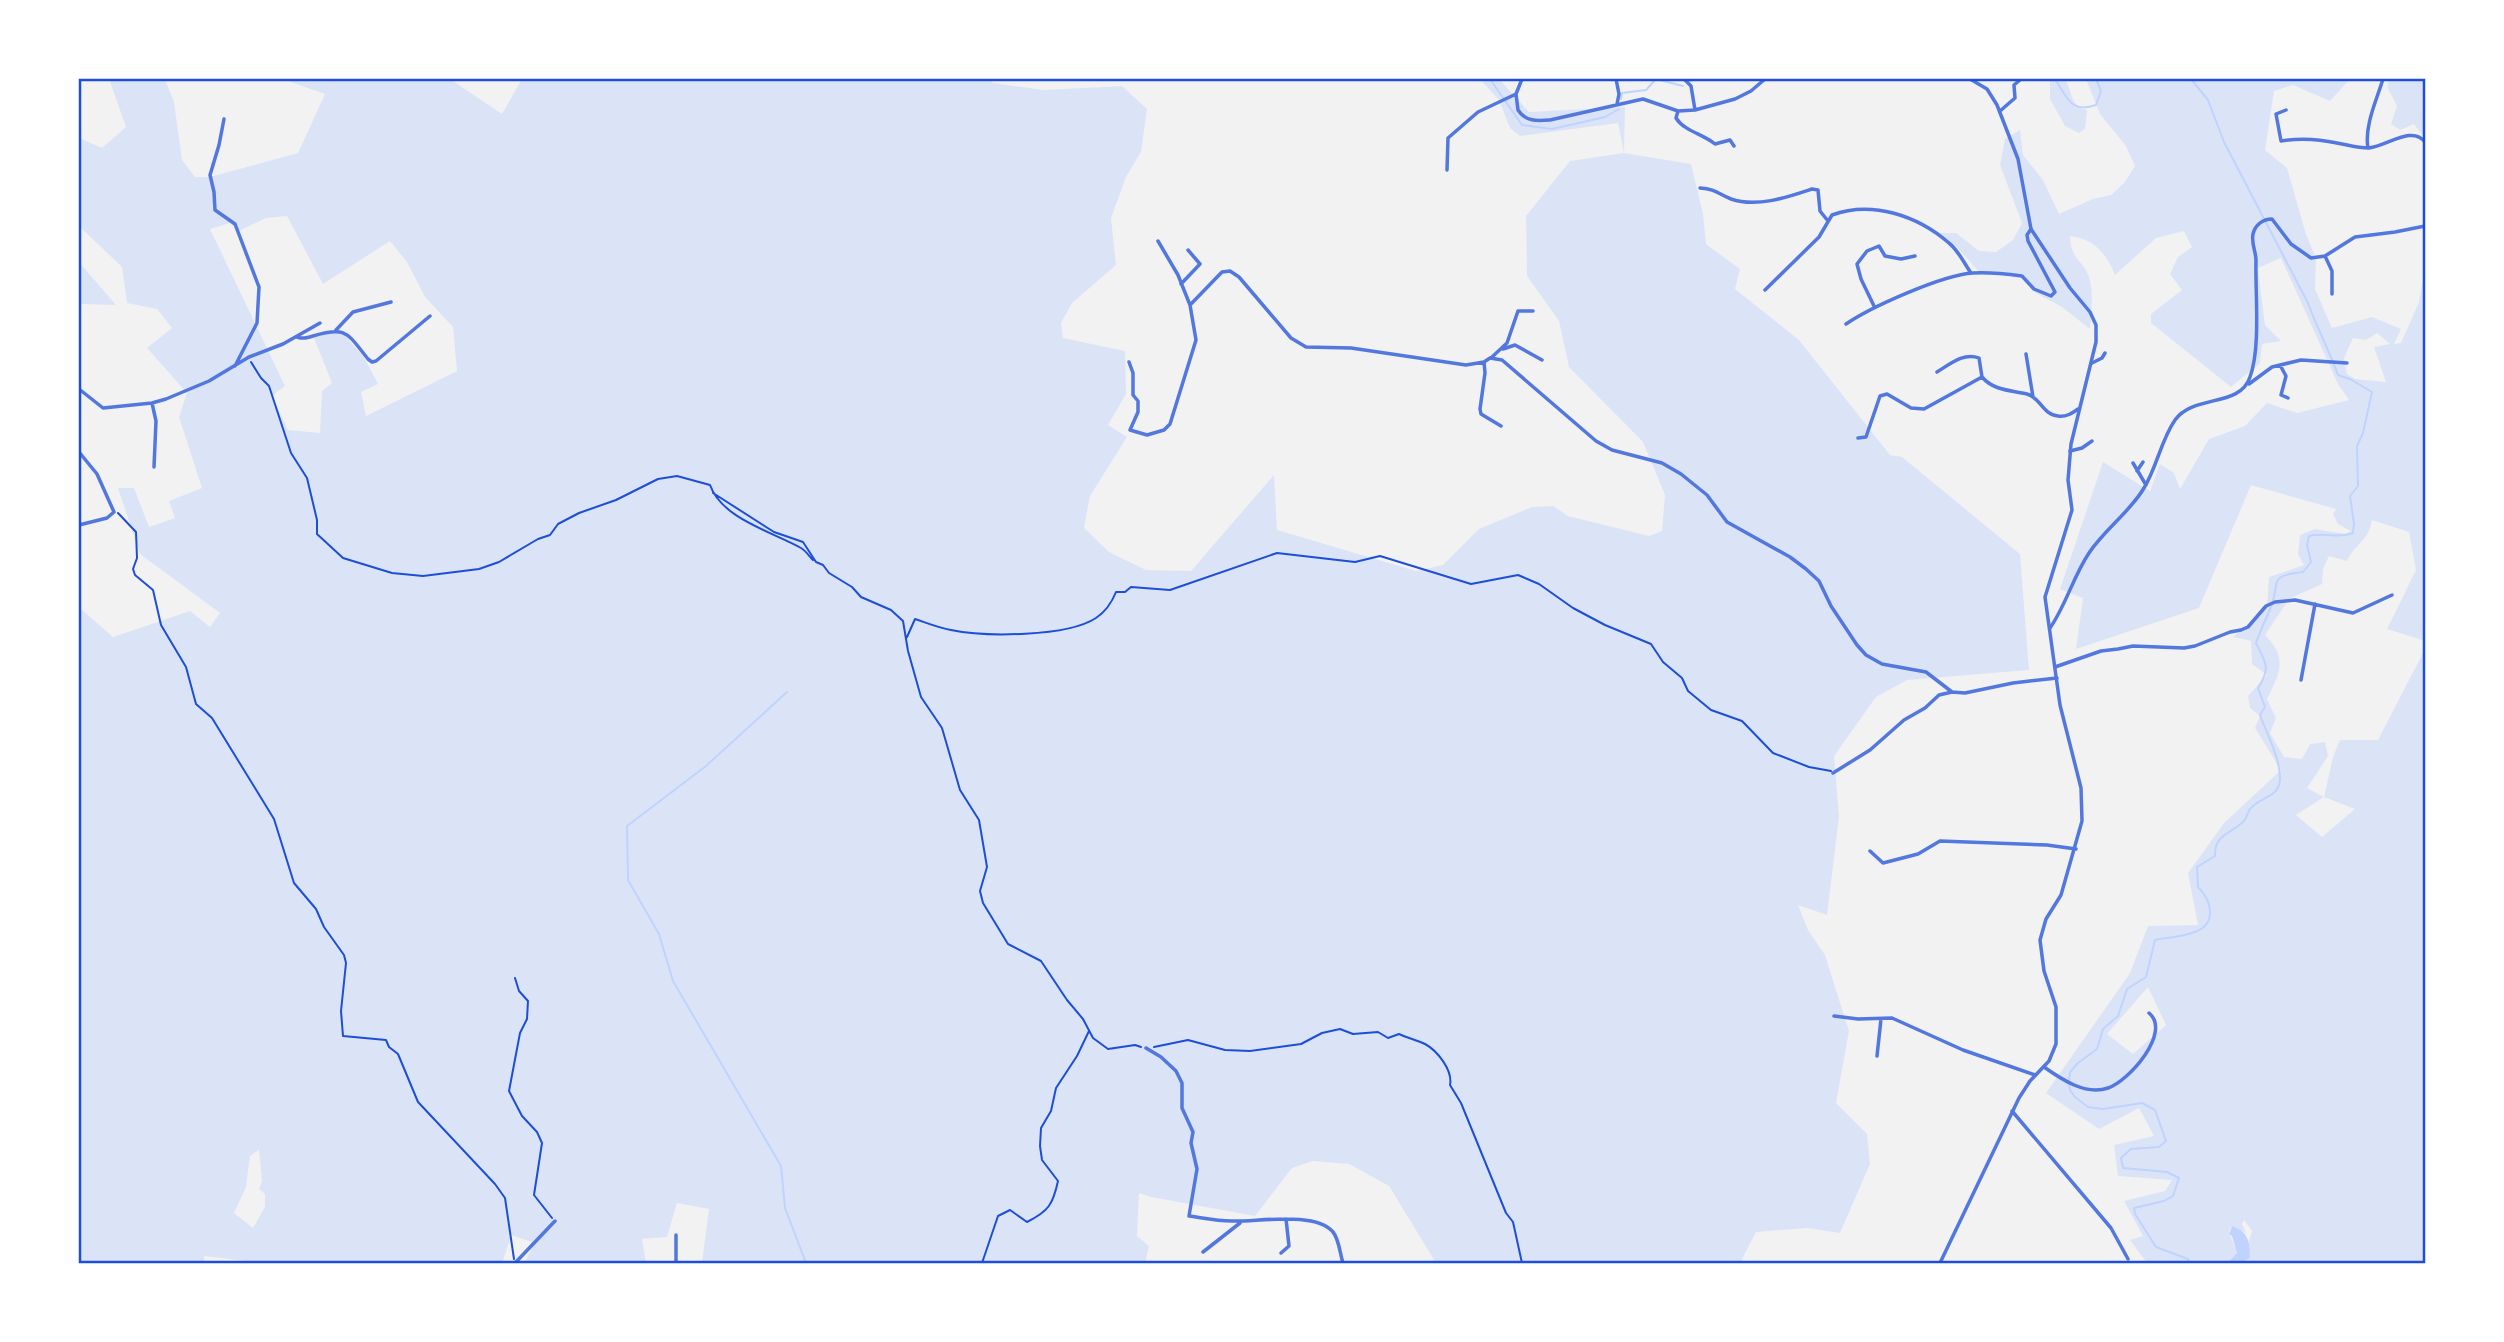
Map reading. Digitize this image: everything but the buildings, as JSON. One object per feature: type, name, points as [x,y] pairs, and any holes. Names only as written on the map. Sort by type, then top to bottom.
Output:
[{"type":"street","points":[[1522,79],[1516,94],[1516,103],[1521,116],[1535,121],[1643,99],[1678,111],[1695,110],[1735,99],[1765,79]]},
{"type":"street","points":[[1616,79],[1619,94],[1617,104]]},
{"type":"street","points":[[1684,79],[1691,86],[1695,110]]},
{"type":"street","points":[[1940,1263],[2012,1111],[2026,1087],[2054,1051],[2056,1007],[2042,962],[2042,930],[2061,895],[2076,849],[2083,806],[2060,705],[2045,597],[2073,510],[2068,480],[2070,451],[2096,342],[2096,325],[2090,312],[2031,229],[2018,159],[2000,111],[1987,89],[1969,79]]},
{"type":"street","points":[[2000,111],[2015,98],[2014,85],[2021,79]]},
{"type":"street","points":[[2368,148],[2372,116],[2384,79]]},
{"type":"street","points":[[1447,170],[1448,138],[1478,112],[1516,94]]},
{"type":"street","points":[[2286,110],[2276,114],[2281,141],[2318,139],[2368,148],[2413,135],[2421,137],[2425,142]]},
{"type":"street","points":[[1678,111],[1676,118],[1684,128],[1698,132],[1715,144],[1730,140],[1734,146]]},
{"type":"street","points":[[224,119],[210,175],[215,210],[235,225],[259,287],[257,323],[235,366]]},
{"type":"street","points":[[1700,188],[1714,189],[1733,200],[1760,202],[1812,189],[1818,190],[1820,211],[1828,221]]},
{"type":"street","points":[[1765,290],[1819,237],[1832,215],[1843,211],[1866,210],[1908,216],[1950,244],[1972,273]]},
{"type":"street","points":[[2244,388],[2250,380],[2254,350],[2256,257],[2252,236],[2264,221],[2272,219],[2291,244],[2306,256],[2325,256],[2355,237],[2425,226]]},
{"type":"street","points":[[1846,324],[1874,307],[1940,281],[1972,273],[2022,276],[2034,289],[2054,295],[2050,280],[2028,241],[2027,235],[2031,229]]},
{"type":"street","points":[[1129,362],[1133,373],[1133,395],[1138,401],[1138,412],[1130,430],[1147,435],[1164,430],[1175,413],[1196,340],[1190,305],[1158,241]]},
{"type":"street","points":[[1874,307],[1857,264],[1867,251],[1879,246],[1885,256],[1915,256]]},
{"type":"street","points":[[1181,284],[1200,264],[1188,250]]},
{"type":"street","points":[[2325,256],[2332,271],[2332,294]]},
{"type":"street","points":[[1190,305],[1222,272],[1230,271],[1239,277],[1291,338],[1306,347],[1351,348],[1466,365],[1484,362],[1501,350],[1507,343],[1518,312],[1533,311]]},
{"type":"street","points":[[297,337],[307,338],[336,330],[352,312],[391,302]]},
{"type":"street","points":[[336,330],[345,333],[372,362],[430,316]]},
{"type":"street","points":[[79,389],[103,408],[152,404],[209,382],[249,358],[297,337],[320,323]]},
{"type":"street","points":[[1501,350],[1515,345],[1542,360]]},
{"type":"street","points":[[2092,363],[2102,358],[2105,353]]},
{"type":"street","points":[[2026,354],[2033,397],[2045,411],[2054,416],[2067,416],[2078,410]]},
{"type":"street","points":[[1937,372],[1957,360],[1974,355],[1979,358],[1982,377],[1987,383],[2033,397]]},
{"type":"street","points":[[1490,358],[1507,362],[1596,441],[1612,450],[1662,464],[1681,474],[1707,495],[1727,522],[1790,557],[1806,569],[1819,581],[1842,624],[1866,655],[1888,666],[1926,672],[1952,692]]},
{"type":"street","points":[[2048,630],[2063,607],[2089,553],[2146,485],[2175,419],[2191,407],[2236,395],[2265,370],[2280,365],[2301,360],[2347,363]]},
{"type":"street","points":[[1484,362],[1486,373],[1481,414],[1501,426]]},
{"type":"street","points":[[2280,365],[2286,376],[2281,395],[2288,398]]},
{"type":"street","points":[[1858,438],[1866,437],[1880,396],[1887,394],[1911,408],[1924,409],[1982,377]]},
{"type":"street","points":[[152,404],[156,421],[154,467]]},
{"type":"street","points":[[2070,451],[2092,441]]},
{"type":"street","points":[[79,452],[97,474],[114,508],[114,512],[107,518],[79,525]]},
{"type":"street","points":[[2137,471],[2143,462]]},
{"type":"street","points":[[2133,463],[2146,485]]},
{"type":"street","points":[[2055,667],[2101,651],[2194,646],[2241,630],[2273,602],[2295,600],[2353,613],[2392,595]]},
{"type":"street","points":[[2301,680],[2315,604]]},
{"type":"street","points":[[1834,772],[1870,750],[1904,720],[1925,708],[1939,695],[2057,678]]},
{"type":"street","points":[[1870,851],[1883,863],[1918,855],[1940,841],[2047,845],[2076,849]]},
{"type":"street","points":[[2044,1066],[2072,1085],[2106,1089],[2141,1061],[2152,1043],[2157,1021],[2149,1013]]},
{"type":"street","points":[[1834,1016],[1858,1020],[1892,1017],[1963,1050],[2035,1075]]},
{"type":"street","points":[[1877,1056],[1881,1019]]},
{"type":"street","points":[[1146,1048],[1176,1071],[1182,1083],[1182,1108],[1193,1132],[1191,1143],[1197,1169],[1189,1216],[1242,1222],[1294,1218],[1332,1230],[1343,1263]]},
{"type":"street","points":[[2012,1111],[2112,1227],[2128,1259]]},
{"type":"street","points":[[1281,1253],[1289,1246],[1286,1219]]},
{"type":"street","points":[[515,1263],[555,1221]]},
{"type":"street","points":[[1203,1252],[1242,1222]]},
{"type":"street","points":[[676,1235],[676,1263]]},
{"type":"path","points":[[249,358],[252,366],[269,386],[290,453],[307,478],[317,520],[317,534],[343,558],[392,573],[423,576],[479,569],[499,562],[550,535],[558,524],[579,513],[616,500],[658,480],[677,476],[710,485],[714,496],[733,512],[784,541],[804,549],[816,562],[852,587],[861,597],[891,610],[903,621],[921,697],[942,728],[960,790],[979,820],[987,867],[980,891],[983,903],[1008,944],[1041,961],[1093,1038],[1108,1049],[1135,1045],[1146,1048],[1188,1040],[1225,1050],[1250,1051],[1301,1044],[1322,1032],[1340,1029],[1353,1034],[1378,1032],[1388,1038],[1399,1034],[1427,1045],[1449,1070],[1450,1085],[1461,1103],[1506,1213],[1513,1222],[1522,1263]]},
{"type":"path","points":[[713,493],[774,532],[803,542],[816,562]]},
{"type":"path","points":[[114,508],[136,532],[136,558],[133,569],[135,575],[153,590],[161,625],[186,667],[196,704],[212,718],[274,819],[294,883],[316,909],[324,927],[344,955],[346,963],[341,1011],[343,1036],[386,1040],[389,1047],[398,1054],[418,1102],[505,1198],[510,1245],[515,1263]]},
{"type":"path","points":[[907,637],[915,620],[952,631],[1008,636],[1073,627],[1096,618],[1112,602],[1116,592],[1125,592],[1133,587],[1170,590],[1277,553],[1355,562],[1380,556],[1471,584],[1518,575],[1539,584],[1583,614],[1651,644],[1663,663],[1682,678],[1688,691],[1711,710],[1742,720],[1773,753],[1810,767],[1834,772]]},
{"type":"path","points":[[514,978],[519,991],[528,1001],[527,1019],[520,1033],[509,1091],[522,1116],[537,1132],[542,1143],[534,1195],[555,1221]]},
{"type":"path","points":[[982,1263],[998,1216],[1010,1210],[1027,1222],[1039,1216],[1054,1202],[1058,1181],[1042,1160],[1041,1128],[1051,1111],[1056,1088],[1077,1056],[1089,1030]]},
{"type":"shaded area","points":[[109,79],[165,79],[174,102],[182,160],[195,177],[210,177],[298,153],[325,94],[282,79],[450,79],[502,114],[522,79],[989,79],[993,83],[1044,90],[1122,86],[1147,109],[1141,152],[1126,177],[1111,218],[1116,265],[1072,303],[1061,323],[1063,338],[1125,351],[1126,394],[1108,425],[1127,437],[1090,496],[1084,528],[1109,552],[1146,570],[1191,571],[1274,475],[1277,530],[1416,571],[1443,565],[1479,529],[1532,507],[1553,506],[1568,516],[1649,536],[1662,531],[1665,495],[1643,442],[1569,367],[1559,321],[1527,276],[1526,216],[1570,161],[1624,153],[1691,164],[1703,214],[1706,244],[1740,269],[1735,289],[1799,340],[1890,455],[1902,457],[2020,554],[2029,670],[1907,680],[1876,697],[1834,756],[1839,817],[1827,915],[1798,905],[1808,930],[1825,955],[1849,1031],[1836,1103],[1867,1134],[1870,1164],[1840,1233],[1807,1228],[1756,1232],[1740,1263],[1436,1263],[1389,1186],[1349,1164],[1313,1161],[1292,1168],[1255,1216],[1139,1193],[1137,1236],[1149,1246],[1145,1263],[702,1263],[709,1209],[677,1203],[667,1237],[642,1239],[646,1263],[524,1263],[535,1243],[511,1235],[500,1263],[265,1263],[204,1256],[204,1263],[79,1263],[79,613],[82,610],[113,637],[190,611],[210,627],[220,613],[140,554],[118,488],[134,488],[149,527],[175,518],[169,501],[202,488],[179,417],[187,393],[147,348],[172,328],[157,309],[127,303],[122,267],[79,226],[79,138],[102,148],[126,127]],"holes":[[[287,216],[323,284],[390,241],[407,262],[425,297],[453,327],[457,371],[366,416],[361,392],[378,384],[365,359],[343,333],[332,332],[314,338],[332,383],[322,391],[320,433],[288,430],[272,396],[285,386],[210,229],[230,223],[239,231],[266,218]],[[259,1150],[262,1181],[259,1189],[265,1194],[265,1207],[253,1228],[234,1213],[246,1187],[250,1156]]]},
{"type":"shaded area","points":[[1480,79],[1499,79],[1529,112],[1625,107],[1624,153],[1618,123],[1520,136],[1510,128],[1499,100]]},
{"type":"shaded area","points":[[2050,79],[2065,79],[2074,102],[2087,110],[2085,129],[2079,133],[2065,126],[2050,99]]},
{"type":"shaded area","points":[[2086,79],[2350,79],[2330,101],[2293,85],[2274,91],[2265,150],[2287,168],[2316,259],[2315,289],[2332,328],[2372,317],[2401,329],[2394,344],[2401,343],[2419,302],[2425,265],[2425,641],[2387,629],[2416,570],[2409,532],[2372,520],[2365,538],[2347,561],[2329,556],[2323,569],[2322,584],[2289,599],[2265,635],[2277,651],[2279,659],[2278,673],[2267,699],[2276,718],[2270,733],[2284,757],[2302,759],[2310,744],[2325,742],[2328,756],[2307,788],[2324,797],[2333,757],[2340,740],[2378,740],[2425,649],[2425,1263],[2236,1263],[2250,1258],[2248,1244],[2252,1231],[2244,1220],[2242,1224],[2246,1233],[2233,1226],[2230,1228],[2237,1253],[2230,1263],[2147,1263],[2130,1240],[2143,1236],[2124,1201],[2165,1191],[2172,1180],[2118,1176],[2114,1145],[2154,1136],[2139,1108],[2099,1129],[2046,1093],[2130,973],[2148,926],[2198,925],[2188,873],[2224,823],[2281,770],[2255,728],[2260,716],[2250,708],[2248,696],[2267,675],[2252,664],[2251,641],[2233,637],[2267,607],[2269,577],[2304,565],[2298,554],[2300,535],[2315,529],[2345,534],[2351,531],[2338,524],[2333,514],[2336,509],[2251,485],[2199,608],[2076,649],[2083,598],[2060,589],[2103,462],[2150,491],[2160,464],[2174,473],[2180,489],[2209,439],[2245,426],[2267,403],[2297,413],[2349,400],[2338,384],[2281,258],[2258,268],[2265,325],[2281,341],[2262,344],[2260,363],[2231,387],[2151,323],[2151,314],[2182,290],[2170,274],[2178,257],[2192,247],[2184,231],[2156,238],[2115,275],[2098,248],[2086,240],[2070,236],[2072,250],[2091,283],[2090,329],[2062,307],[2032,291],[2023,274],[1979,272],[1955,245],[1940,233],[1956,233],[1979,251],[1996,252],[2013,240],[2022,223],[2000,165],[2005,139],[2020,130],[2023,155],[2043,180],[2059,214],[2093,199],[2111,195],[2124,183],[2135,166],[2126,146],[2100,114]],"holes":[[[2377,333],[2390,344],[2374,347],[2386,382],[2355,379],[2347,374],[2344,358],[2353,338],[2366,340]],[[2324,797],[2355,809],[2322,837],[2296,815]],[[2148,987],[2166,1025],[2133,1054],[2107,1034]]]},
{"type":"shaded area","points":[[2389,79],[2425,79],[2425,139],[2414,124],[2400,130],[2391,124],[2397,106],[2387,87]]},
{"type":"shaded area","points":[[79,262],[116,305],[79,304]]},
{"type":"water","points":[[2232,1226],[2242,1231],[2249,1242],[2250,1258],[2241,1263],[2229,1263],[2237,1253],[2229,1234]]},
{"type":"waterway","points":[[1460,79],[1465,79]]},
{"type":"waterway","points":[[1490,79],[1522,125],[1552,129],[1605,117],[1619,109]]},
{"type":"waterway","points":[[1621,99],[1622,93],[1646,90],[1656,79],[1683,86]]},
{"type":"waterway","points":[[2055,79],[2067,98],[2081,107],[2096,105],[2101,91],[2096,79]]},
{"type":"waterway","points":[[2189,1263],[2188,1259],[2156,1247],[2134,1208],[2164,1201],[2173,1196],[2179,1178],[2167,1172],[2123,1168],[2121,1158],[2131,1149],[2159,1147],[2166,1141],[2155,1110],[2142,1103],[2103,1109],[2088,1107],[2070,1090],[2070,1072],[2097,1049],[2103,1029],[2118,1016],[2127,989],[2146,977],[2155,940],[2190,934],[2198,931],[2209,920],[2210,908],[2207,898],[2198,887],[2197,867],[2215,856],[2220,839],[2244,821],[2256,803],[2277,789],[2280,778],[2278,762],[2260,715],[2265,707],[2258,688],[2265,675],[2266,666],[2256,643],[2271,607],[2277,581],[2284,576],[2303,572],[2311,562],[2307,545],[2309,536],[2353,533],[2350,496],[2358,486],[2357,446],[2363,433],[2372,392],[2338,375],[2308,303],[2224,142],[2208,100],[2191,79]]},
{"type":"waterway","points":[[787,692],[706,766],[627,826],[628,880],[659,934],[673,981],[781,1166],[785,1208],[806,1263]]}]
